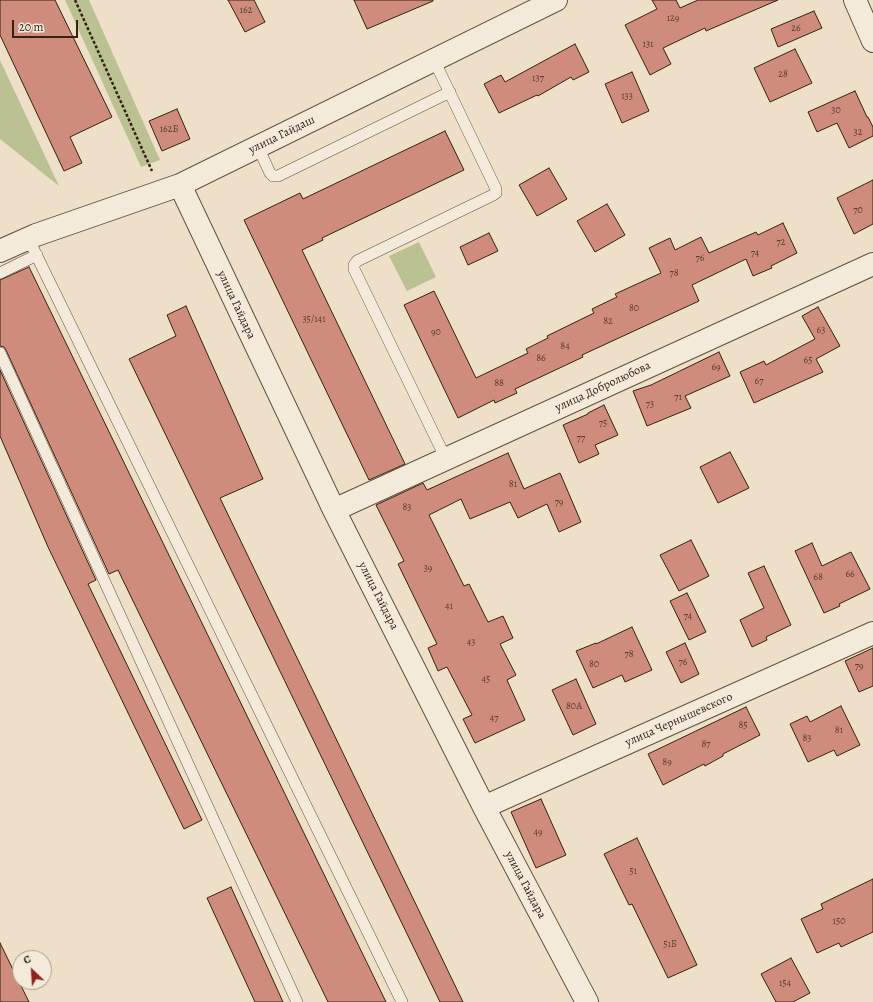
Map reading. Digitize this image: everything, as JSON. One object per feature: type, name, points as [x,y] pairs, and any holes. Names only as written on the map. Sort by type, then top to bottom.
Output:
[{"type":"street","name":"улица Гайдаш","points":[[0,251],[33,247],[170,188],[258,147],[556,0]]},
{"type":"street","points":[[855,0],[873,41]]},
{"type":"street","name":"улица Гайдара","points":[[170,188],[484,807],[587,1002]]},
{"type":"street","name":"улица Добролюбова","points":[[334,510],[873,264]]},
{"type":"street","name":"улица Чернышевского","points":[[484,807],[873,633]]},
{"type":"lane","points":[[434,60],[496,189],[496,193],[357,261],[354,265],[354,269],[446,459]]},
{"type":"lane","points":[[258,147],[270,173],[274,176],[278,176],[450,92]]},
{"type":"lane","points":[[0,273],[33,247],[402,1002]]},
{"type":"lane","points":[[0,353],[297,1002]]},
{"type":"path","points":[[75,0],[170,188]]},
{"type":"green space","points":[[65,0],[89,0],[160,160],[141,167]]},
{"type":"green space","points":[[0,60],[59,186],[0,139]]},
{"type":"green space","points":[[419,242],[436,277],[407,291],[389,256]]},
{"type":"building","points":[[0,0],[55,0],[112,117],[70,137],[82,163],[64,171],[0,35]]},
{"type":"building","points":[[228,0],[254,0],[265,22],[245,32]]},
{"type":"building","points":[[354,0],[433,0],[433,1],[367,29]]},
{"type":"building","points":[[652,0],[676,0],[680,8],[698,0],[778,0],[706,31],[705,28],[663,48],[671,64],[650,75],[625,25],[657,9]]},
{"type":"building","points":[[814,11],[822,28],[778,47],[771,29]]},
{"type":"building","points":[[575,44],[589,72],[573,80],[571,77],[538,96],[537,95],[499,113],[484,84],[501,75],[505,82]]},
{"type":"building","points":[[795,49],[812,83],[770,102],[754,68]]},
{"type":"building","points":[[632,72],[649,111],[622,123],[605,84]]},
{"type":"building","points":[[855,91],[873,127],[873,136],[849,148],[837,123],[817,132],[808,112]]},
{"type":"building","points":[[177,109],[190,139],[162,151],[149,121]]},
{"type":"building","points":[[445,131],[464,170],[322,238],[323,240],[302,250],[405,464],[369,480],[244,220],[300,193],[303,199]]},
{"type":"building","points":[[549,168],[567,199],[537,216],[519,185]]},
{"type":"building","points":[[873,180],[873,224],[854,234],[837,198]]},
{"type":"building","points":[[607,204],[625,235],[595,252],[577,221]]},
{"type":"building","points":[[783,223],[797,253],[771,266],[772,268],[753,276],[746,259],[692,285],[699,301],[582,355],[583,357],[515,389],[517,393],[495,403],[494,400],[458,418],[404,305],[434,291],[476,378],[528,353],[526,349],[548,338],[547,336],[594,313],[592,309],[617,297],[615,294],[661,273],[649,248],[670,238],[675,250],[701,237],[709,253],[756,232],[758,235]]},
{"type":"building","points":[[489,233],[498,251],[468,265],[460,247]]},
{"type":"building","points":[[29,267],[386,1002],[328,1002],[118,570],[109,574],[6,350],[4,347],[0,346],[0,280]]},
{"type":"building","points":[[186,306],[263,479],[220,498],[463,1002],[440,1002],[129,359],[176,336],[167,315]]},
{"type":"building","points":[[818,307],[840,346],[816,359],[823,372],[754,403],[740,372],[764,361],[766,365],[815,339],[802,316]]},
{"type":"building","points":[[719,352],[730,376],[685,396],[691,408],[647,426],[633,391],[651,385]]},
{"type":"building","points":[[0,370],[96,580],[88,584],[202,820],[184,829],[48,547],[0,436]]},
{"type":"building","points":[[604,405],[618,435],[595,445],[599,454],[579,463],[563,425]]},
{"type":"building","points":[[730,452],[749,488],[718,503],[700,467]]},
{"type":"building","points":[[508,453],[524,489],[560,473],[581,522],[559,532],[547,504],[518,518],[510,502],[470,519],[461,499],[429,515],[464,586],[469,584],[488,622],[503,616],[513,638],[500,644],[516,675],[507,680],[525,720],[475,743],[463,719],[472,715],[447,667],[438,671],[428,648],[437,644],[398,564],[404,561],[376,505],[423,483],[427,490]]},
{"type":"building","points":[[691,540],[709,576],[679,591],[660,555]]},
{"type":"building","points":[[812,543],[822,566],[851,552],[870,589],[824,613],[795,551]]},
{"type":"building","points":[[764,566],[791,625],[766,637],[767,640],[752,647],[740,620],[764,608],[748,573]]},
{"type":"building","points":[[687,593],[706,632],[689,640],[670,601]]},
{"type":"building","points":[[632,627],[652,670],[625,682],[622,675],[593,688],[576,651],[596,644]]},
{"type":"building","points":[[685,643],[699,674],[681,683],[666,652]]},
{"type":"building","points":[[873,648],[873,686],[859,692],[845,661]]},
{"type":"building","points":[[576,679],[596,724],[573,735],[552,690]]},
{"type":"building","points":[[841,706],[860,745],[837,756],[834,750],[808,762],[790,724],[807,716],[810,722]]},
{"type":"building","points":[[746,707],[760,735],[723,754],[723,756],[705,766],[704,764],[663,785],[648,754]]},
{"type":"building","points":[[541,799],[566,855],[536,868],[511,812]]},
{"type":"building","points":[[637,838],[697,965],[668,978],[632,904],[629,905],[604,854]]},
{"type":"building","points":[[873,879],[873,932],[841,947],[839,943],[817,953],[801,919],[823,909],[821,904]]},
{"type":"building","points":[[231,887],[283,1002],[255,1002],[207,898]]},
{"type":"building","points":[[0,943],[12,967],[12,990],[23,990],[29,1002],[0,1002]]},
{"type":"building","points":[[791,958],[810,993],[793,1002],[776,1002],[761,974]]}]
